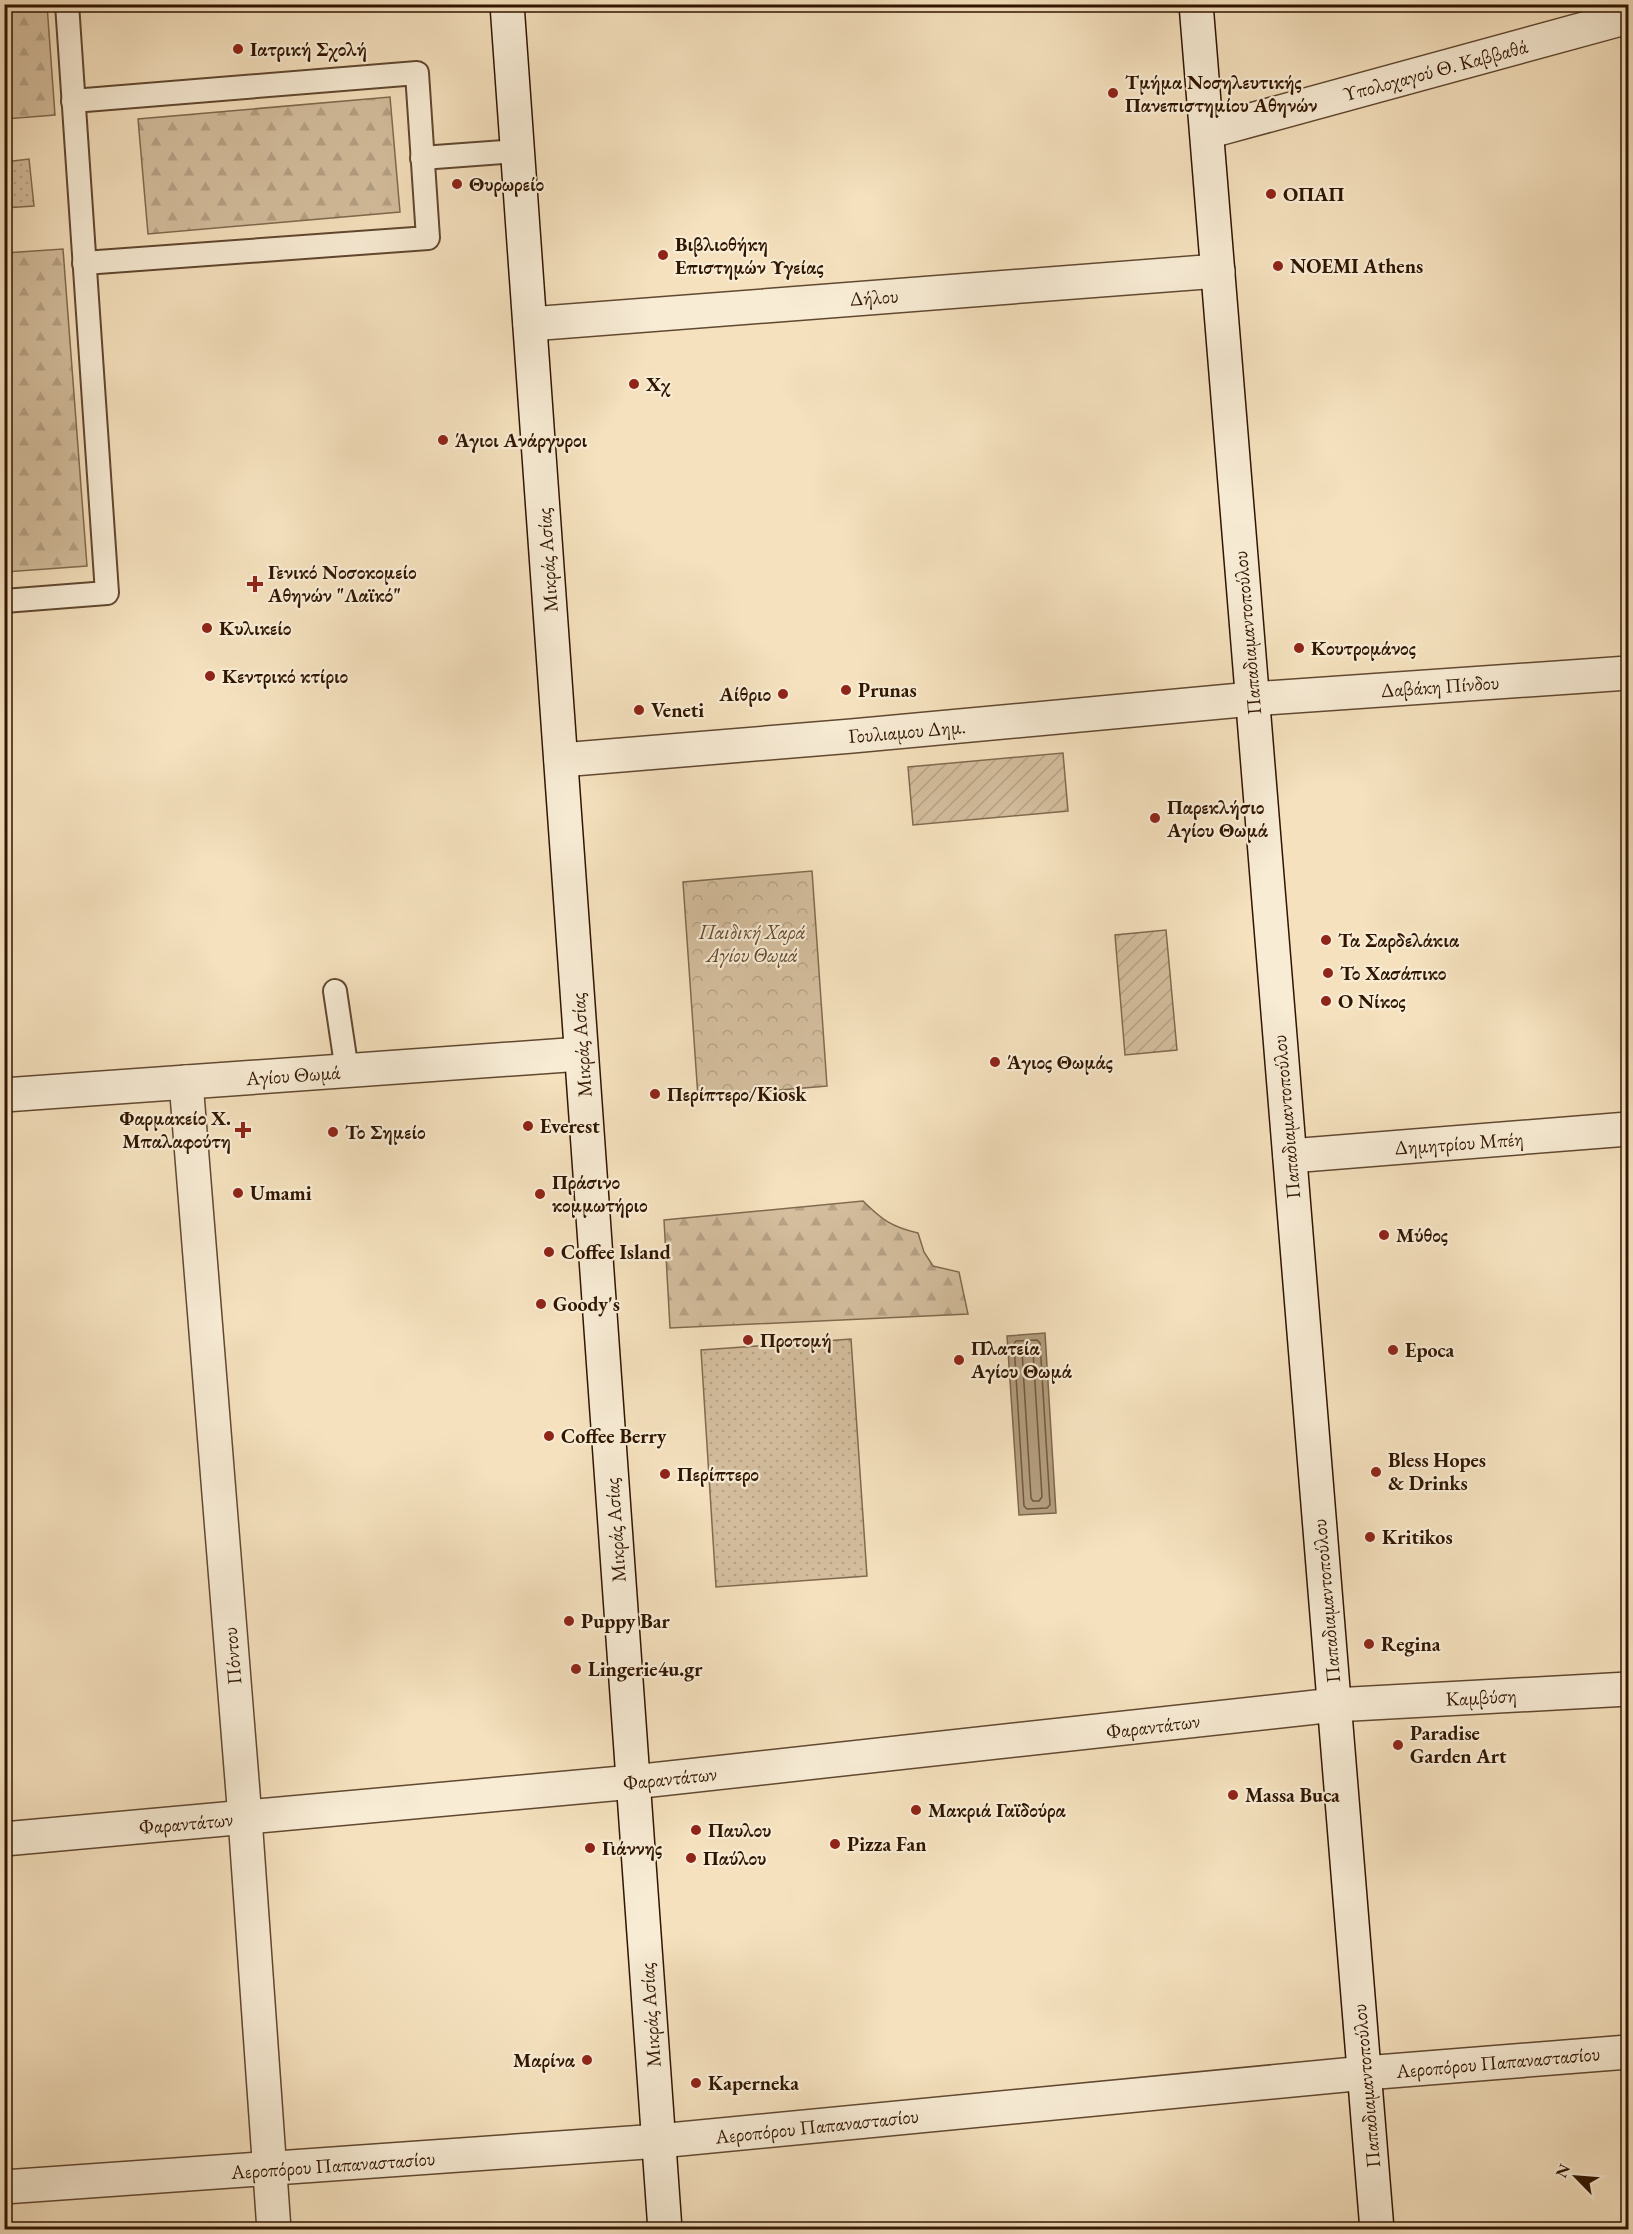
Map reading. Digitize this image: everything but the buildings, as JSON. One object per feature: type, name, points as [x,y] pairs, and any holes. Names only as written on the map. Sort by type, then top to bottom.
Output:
[{"type":"street","name":"Μικράς Ασίας","points":[[507,4],[665,2229]]},
{"type":"street","name":"Παπαδιαμαντοπούλου","points":[[1196,4],[1377,2229]]},
{"type":"street","name":"Υπολοχαγού Θ. Καββαθά","points":[[1207,132],[1628,19]]},
{"type":"street","name":"Δήλου","points":[[530,324],[1218,271]]},
{"type":"street","name":"Δαβάκη Πίνδου","points":[[1252,699],[1629,673]]},
{"type":"street","name":"Γουλιαμου Δημ.","points":[[561,760],[1252,699]]},
{"type":"street","name":"Αγίου Θωμά","points":[[4,1095],[581,1054]]},
{"type":"street","name":"Πόντου","points":[[186,1082],[245,1818],[274,2229]]},
{"type":"street","name":"Δημητρίου Μπέη","points":[[1290,1156],[1629,1129]]},
{"type":"street","name":"Καμβύση","points":[[1334,1705],[1629,1689]]},
{"type":"street","name":"Φαραντάτων","points":[[4,1839],[633,1782],[1334,1705]]},
{"type":"street","name":"Αεροπόρου Παπαναστασίου","points":[[4,2187],[659,2141],[1365,2073],[1629,2052]]},
{"type":"lane","points":[[4,601],[107,593],[67,4]]},
{"type":"lane","points":[[73,101],[417,73],[428,238],[84,263]]},
{"type":"lane","points":[[422,159],[517,151]]},
{"type":"lane","points":[[335,991],[347,1071]]},
{"type":"green space","points":[[5,4],[47,5],[55,115],[5,119]]},
{"type":"green space","points":[[390,97],[400,212],[148,234],[138,119]]},
{"type":"green space","points":[[29,159],[34,206],[5,208],[5,162]]},
{"type":"green space","points":[[63,249],[87,566],[5,572],[5,253]]},
{"type":"green space","points":[[1063,753],[1068,811],[913,825],[908,767]]},
{"type":"green space","name":"Παιδική Χαρά Αγίου Θωμά","points":[[812,871],[827,1086],[698,1097],[683,882]]},
{"type":"green space","points":[[1166,930],[1177,1050],[1125,1055],[1115,935]]},
{"type":"green space","points":[[863,1201],[888,1222],[918,1233],[924,1252],[933,1266],[959,1272],[968,1314],[670,1328],[664,1220]]},
{"type":"green space","points":[[851,1339],[867,1576],[716,1587],[701,1350]]},
{"type":"water","points":[[1045,1333],[1056,1513],[1019,1515],[1007,1336]]},
{"type":"place","name":"Ιατρική Σχολή","points":[[238,49]]},
{"type":"place","name":"Τμήμα Νοσηλευτικής Πανεπιστημίου Αθηνών","points":[[1113,93]]},
{"type":"place","name":"Θυρωρείο","points":[[457,184]]},
{"type":"place","name":"ΟΠΑΠ","points":[[1271,194]]},
{"type":"place","name":"Βιβλιοθήκη Επιστημών Υγείας","points":[[663,255]]},
{"type":"place","name":"NOEMI Athens","points":[[1278,266]]},
{"type":"place","name":"Χχ","points":[[634,384]]},
{"type":"place","name":"Άγιοι Ανάργυροι","points":[[443,440]]},
{"type":"place","name":"Γενικό Νοσοκομείο Αθηνών \"Λαϊκό\"","points":[[255,584]]},
{"type":"place","name":"Κυλικείο","points":[[207,628]]},
{"type":"place","name":"Κουτρομάνος","points":[[1299,648]]},
{"type":"place","name":"Κεντρικό κτίριο","points":[[210,676]]},
{"type":"place","name":"Prunas","points":[[846,690]]},
{"type":"place","name":"Αίθριο","points":[[783,694]]},
{"type":"place","name":"Veneti","points":[[639,710]]},
{"type":"place","name":"Παρεκλήσιο Αγίου Θωμά","points":[[1155,818]]},
{"type":"place","name":"Τα Σαρδελάκια","points":[[1326,940]]},
{"type":"place","name":"Το Χασάπικο","points":[[1328,973]]},
{"type":"place","name":"Ο Νίκος","points":[[1326,1001]]},
{"type":"place","name":"Άγιος Θωμάς","points":[[995,1062]]},
{"type":"place","name":"Περίπτερο/Kiosk","points":[[655,1094]]},
{"type":"place","name":"Everest","points":[[528,1126]]},
{"type":"place","name":"Φαρμακείο Χ. Μπαλαφούτη","points":[[243,1130]]},
{"type":"place","name":"Το Σημείο","points":[[333,1132]]},
{"type":"place","name":"Umami","points":[[238,1193]]},
{"type":"place","name":"Πράσινο κομμωτήριο","points":[[540,1194]]},
{"type":"place","name":"Μύθος","points":[[1384,1235]]},
{"type":"place","name":"Coffee Island","points":[[549,1252]]},
{"type":"place","name":"Goody's","points":[[541,1304]]},
{"type":"place","name":"Προτομή","points":[[748,1340]]},
{"type":"place","name":"Epoca","points":[[1393,1350]]},
{"type":"place","name":"Πλατεία Αγίου Θωμά","points":[[959,1360]]},
{"type":"place","name":"Coffee Berry","points":[[549,1436]]},
{"type":"place","name":"Bless Hopes & Drinks","points":[[1376,1472]]},
{"type":"place","name":"Περίπτερο","points":[[665,1474]]},
{"type":"place","name":"Kritikos","points":[[1370,1537]]},
{"type":"place","name":"Puppy Bar","points":[[569,1621]]},
{"type":"place","name":"Regina","points":[[1369,1644]]},
{"type":"place","name":"Lingerie4u.gr","points":[[576,1669]]},
{"type":"place","name":"Paradise Garden Art","points":[[1398,1745]]},
{"type":"place","name":"Massa Buca","points":[[1233,1795]]},
{"type":"place","name":"Μακριά Γαϊδούρα","points":[[916,1810]]},
{"type":"place","name":"Παυλου","points":[[696,1830]]},
{"type":"place","name":"Pizza Fan","points":[[835,1844]]},
{"type":"place","name":"Γιάννης","points":[[590,1848]]},
{"type":"place","name":"Παύλου","points":[[691,1858]]},
{"type":"place","name":"Μαρίνα","points":[[587,2060]]},
{"type":"place","name":"Kaperneka","points":[[696,2083]]}]
